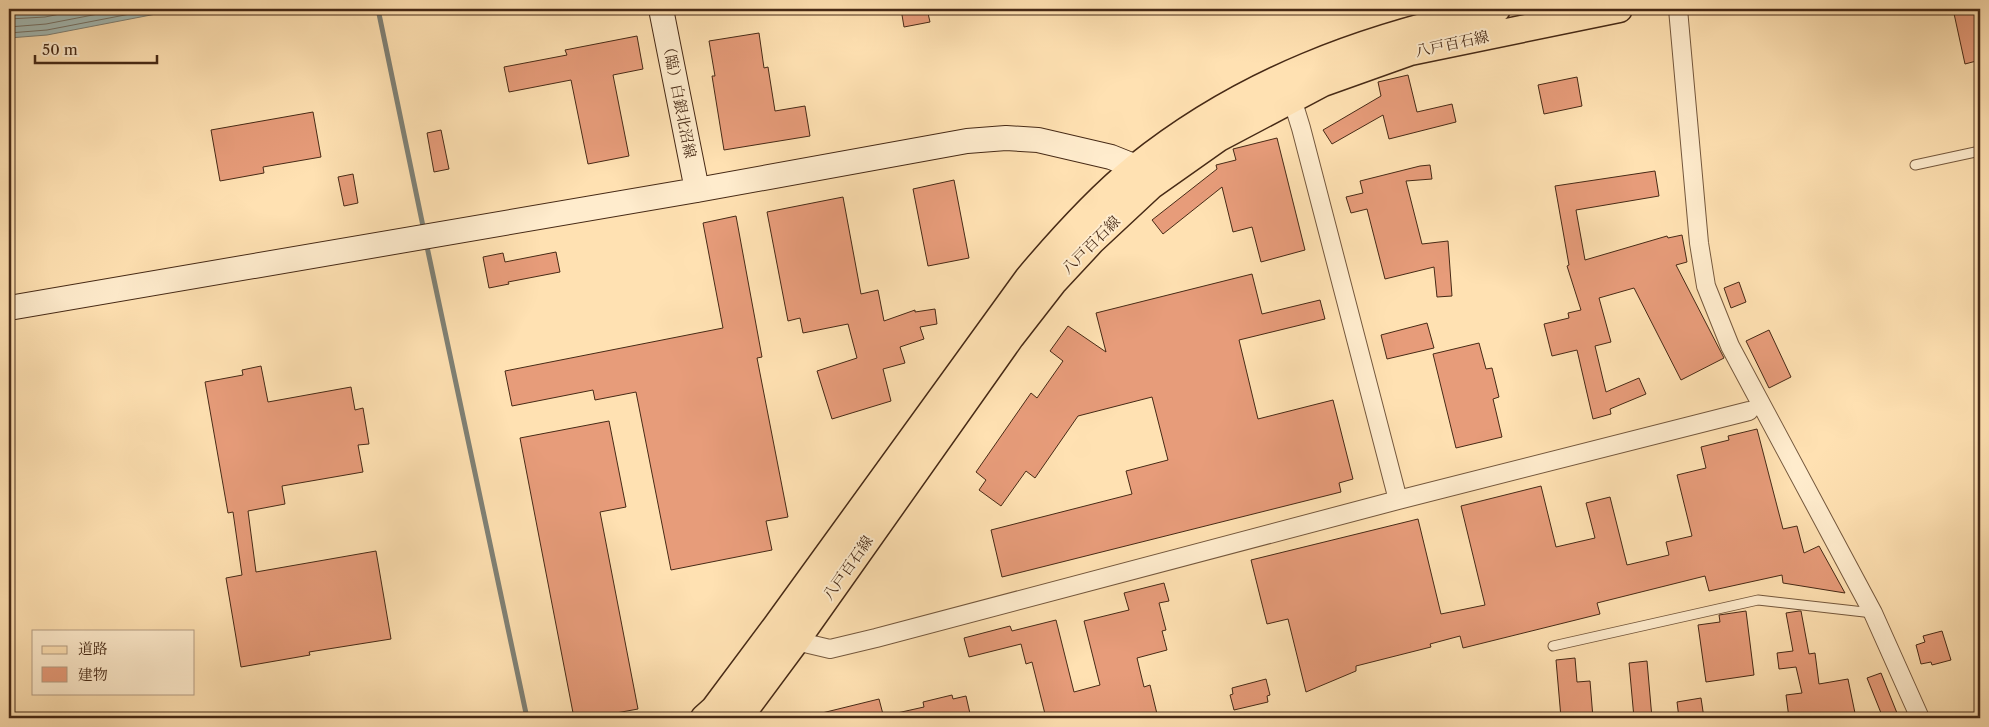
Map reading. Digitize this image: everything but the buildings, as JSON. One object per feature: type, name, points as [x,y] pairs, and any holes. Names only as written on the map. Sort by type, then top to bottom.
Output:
[{"type":"main road","name":"八戸百石線","points":[[704,718],[714,708],[776,626],[1028,278],[1064,236],[1143,177],[1209,115],[1284,74],[1359,45],[1441,20],[1497,9]]},
{"type":"main road","name":"八戸百石線","points":[[739,718],[796,641],[1011,337],[1053,283],[1092,241],[1143,177],[1323,83],[1410,52],[1619,9]]},
{"type":"street","name":"（臨）白銀北沼線","points":[[661,9],[697,190]]},
{"type":"street","points":[[1678,9],[1699,243],[1706,286],[1730,346],[1754,394],[1873,613],[1920,718]]},
{"type":"street","points":[[1284,74],[1293,99],[1398,500]]},
{"type":"street","points":[[9,308],[697,190],[967,141],[1006,138],[1038,140],[1111,158],[1143,177]]},
{"type":"street","points":[[776,626],[796,641],[830,649],[1398,500],[1749,411]]},
{"type":"lane","points":[[1916,165],[1980,152]]},
{"type":"lane","points":[[1552,646],[1758,600],[1873,613]]},
{"type":"water","points":[[9,9],[182,9],[47,35],[9,38]]},
{"type":"waterway","points":[[378,9],[424,231]]},
{"type":"waterway","points":[[426,242],[527,718]]}]
